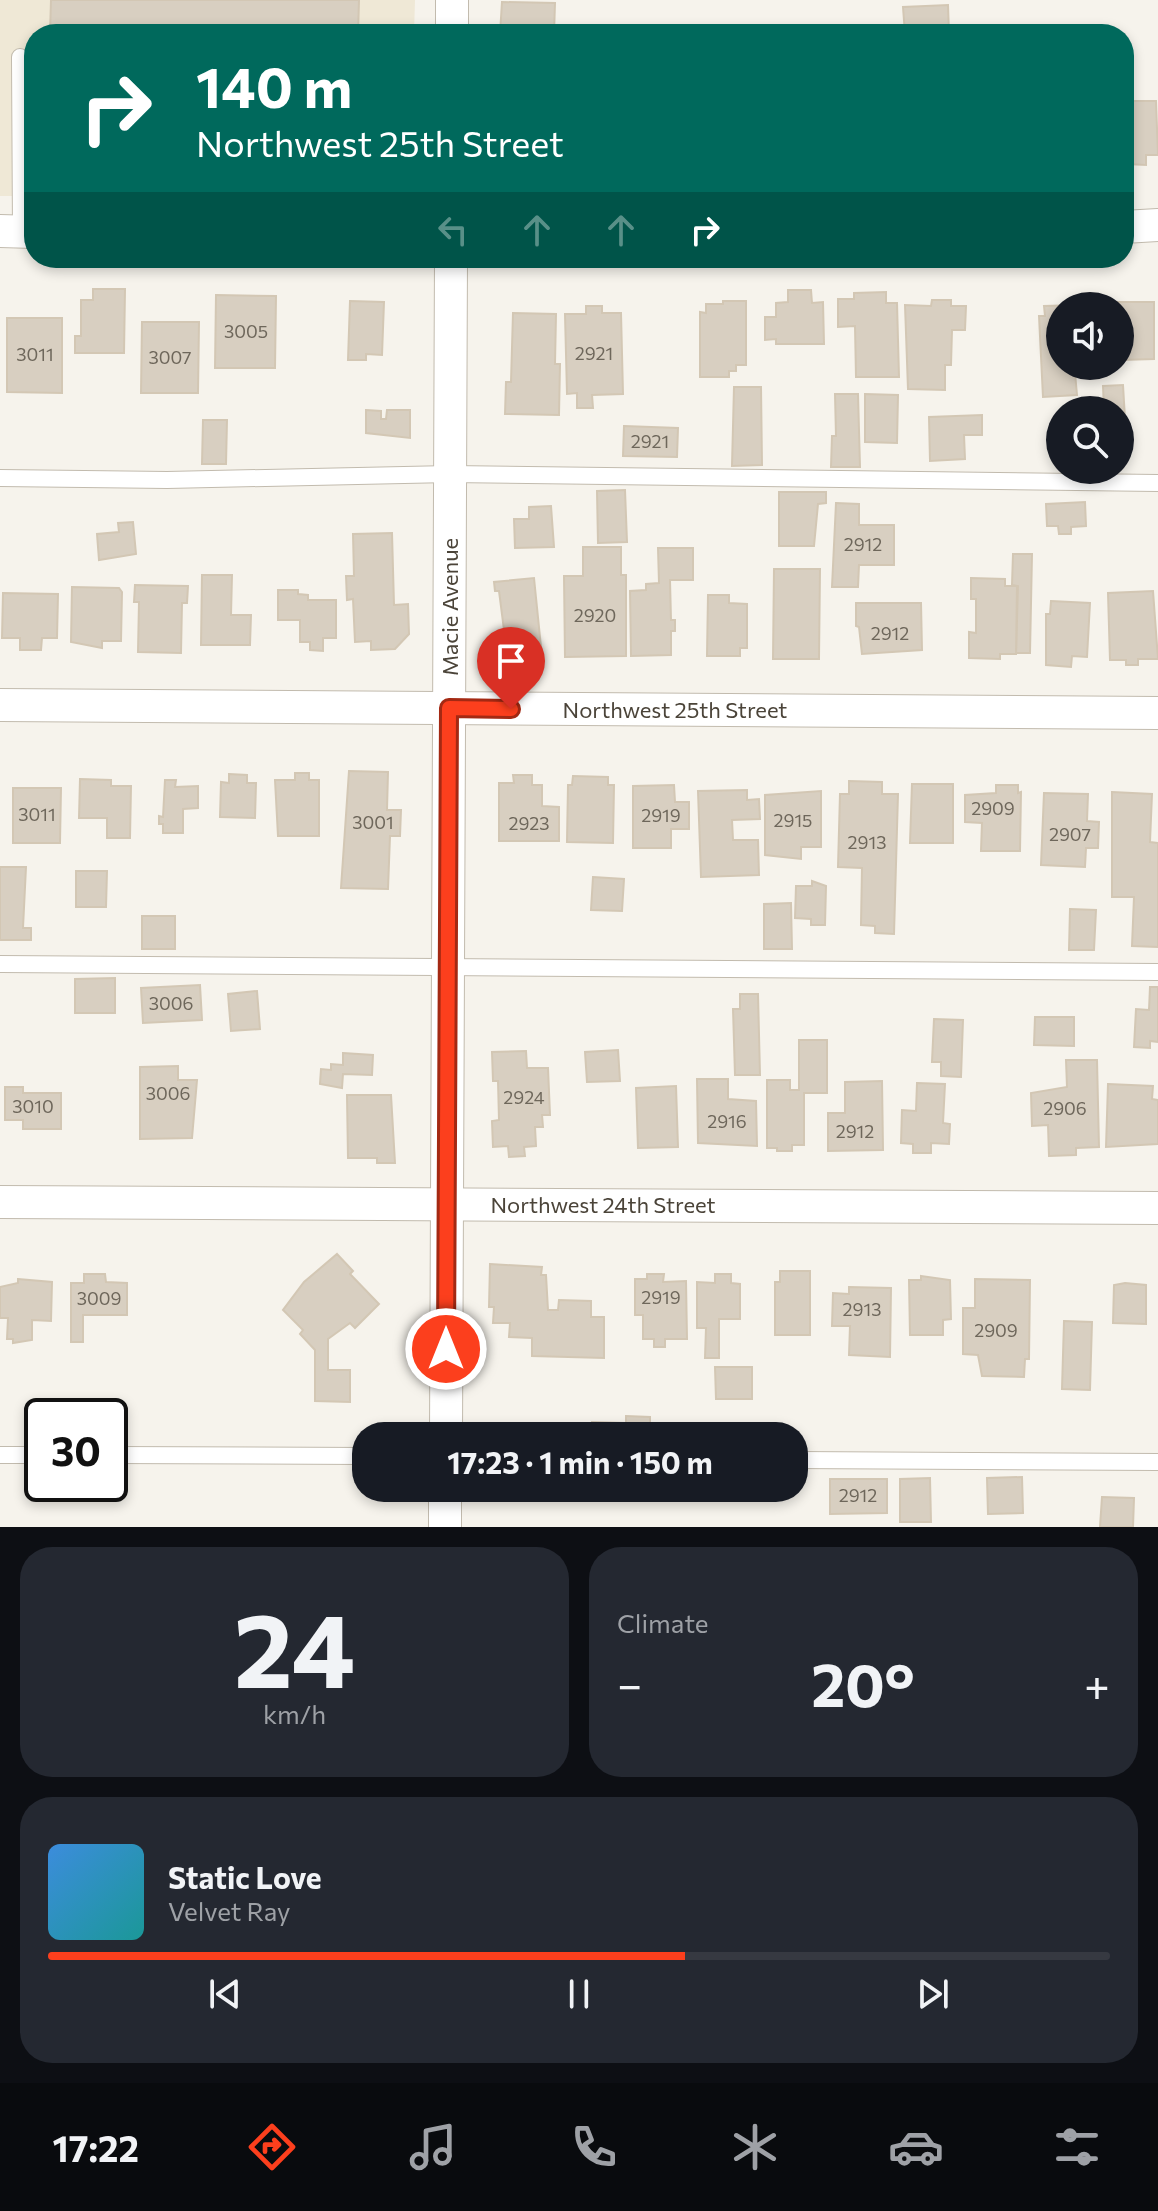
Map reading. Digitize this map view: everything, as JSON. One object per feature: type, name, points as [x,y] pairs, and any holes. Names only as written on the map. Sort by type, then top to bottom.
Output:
[{"type":"street","points":[[452,0],[452,24]]},
{"type":"street","points":[[1134,226],[1158,225]]},
{"type":"street","name":"Macie Avenue","points":[[446,1422],[451,268]]},
{"type":"street","name":"Northwest 25th Street","points":[[0,705],[1158,713]]},
{"type":"street","name":"Northwest 24th Street","points":[[0,1202],[1158,1208]]},
{"type":"street","points":[[445,1502],[445,1527]]},
{"type":"lane","points":[[18,232],[20,57]]},
{"type":"lane","points":[[0,478],[167,480],[450,474],[1158,483]]},
{"type":"lane","points":[[0,964],[448,970],[1158,972]]},
{"type":"lane","points":[[0,1455],[24,1455]]},
{"type":"lane","points":[[128,1455],[352,1456]]},
{"type":"lane","points":[[808,1460],[1158,1462]]},
{"type":"shaded area","points":[[0,0],[415,0],[414,24],[24,24],[24,196],[0,196]]},
{"type":"building","points":[[51,0],[359,0],[358,24],[50,24]]},
{"type":"building","points":[[502,2],[555,3],[554,24],[501,24]]},
{"type":"building","points":[[948,5],[949,24],[904,24],[903,7]]},
{"type":"building","points":[[1134,101],[1156,101],[1158,155],[1146,155],[1146,165],[1134,164]]},
{"type":"building","points":[[93,289],[125,289],[124,353],[75,353],[75,336],[81,336],[81,300],[93,300]]},
{"type":"building","points":[[788,290],[811,290],[812,303],[823,302],[824,344],[776,344],[776,339],[765,340],[765,317],[776,317],[776,303],[788,302]]},
{"type":"building","points":[[886,292],[886,303],[897,303],[899,377],[856,377],[855,326],[838,327],[838,299],[854,299],[854,293]]},
{"type":"building","points":[[216,295],[276,296],[275,368],[215,368]]},
{"type":"building","points":[[932,300],[951,300],[951,306],[966,306],[965,330],[952,330],[951,365],[945,365],[945,390],[908,389],[905,305],[931,306]]},
{"type":"building","points":[[350,301],[384,302],[382,355],[366,354],[366,360],[348,360]]},
{"type":"building","points":[[723,301],[746,301],[746,365],[736,365],[736,371],[729,371],[729,377],[700,377],[700,312],[706,313],[706,304],[723,304]]},
{"type":"building","points":[[1134,302],[1154,302],[1154,359],[1134,360]]},
{"type":"building","points":[[586,306],[602,306],[602,313],[621,313],[623,394],[592,395],[593,408],[577,408],[577,393],[567,394],[565,314],[586,314]]},
{"type":"building","points":[[1046,306],[1046,380],[1076,380],[1077,395],[1043,397],[1039,316],[1045,316]]},
{"type":"building","points":[[513,313],[556,314],[555,364],[560,364],[559,415],[505,414],[506,382],[511,382]]},
{"type":"building","points":[[7,318],[62,318],[62,393],[7,392]]},
{"type":"building","points":[[142,322],[199,322],[198,393],[141,393]]},
{"type":"building","points":[[1123,385],[1124,396],[1103,396],[1103,386]]},
{"type":"building","points":[[734,387],[761,387],[762,465],[732,466]]},
{"type":"building","points":[[835,394],[858,394],[860,467],[831,467],[832,436],[836,436]]},
{"type":"building","points":[[865,394],[898,395],[897,443],[865,442]]},
{"type":"building","points":[[366,410],[381,411],[381,419],[386,419],[387,410],[410,410],[410,438],[366,433]]},
{"type":"building","points":[[982,415],[982,435],[964,435],[965,459],[930,461],[929,417]]},
{"type":"building","points":[[203,420],[227,420],[226,464],[202,464]]},
{"type":"building","points":[[624,426],[678,428],[677,457],[623,456]]},
{"type":"building","points":[[625,490],[627,542],[598,543],[597,491]]},
{"type":"building","points":[[779,492],[826,492],[826,503],[818,504],[814,546],[779,546]]},
{"type":"building","points":[[1085,502],[1086,526],[1071,527],[1071,534],[1059,534],[1058,526],[1047,526],[1046,504]]},
{"type":"building","points":[[836,503],[859,504],[859,525],[894,525],[894,565],[859,565],[858,587],[832,587]]},
{"type":"building","points":[[551,506],[554,547],[515,548],[514,519],[529,519],[529,507]]},
{"type":"building","points":[[133,522],[136,554],[99,560],[97,534],[119,532],[118,523]]},
{"type":"building","points":[[392,533],[394,605],[408,604],[409,634],[395,649],[371,650],[371,641],[355,642],[353,599],[347,600],[346,576],[354,576],[353,534]]},
{"type":"building","points":[[583,547],[621,547],[621,575],[626,575],[626,656],[565,657],[564,576],[583,576]]},
{"type":"building","points":[[658,548],[693,548],[693,580],[670,580],[671,620],[675,620],[675,631],[671,631],[671,655],[631,656],[630,591],[646,590],[646,584],[659,583]]},
{"type":"building","points":[[1013,554],[1032,554],[1030,653],[1016,653],[1018,586],[1012,585]]},
{"type":"building","points":[[774,569],[820,569],[819,659],[773,659]]},
{"type":"building","points":[[202,575],[232,575],[231,615],[251,615],[250,645],[201,645]]},
{"type":"building","points":[[534,578],[541,647],[527,649],[528,658],[508,661],[499,591],[495,591],[494,582]]},
{"type":"building","points":[[971,578],[1005,579],[1005,586],[1017,586],[1016,654],[1000,654],[1000,659],[969,658],[969,632],[976,633],[976,599],[971,599]]},
{"type":"building","points":[[135,585],[188,586],[187,603],[182,603],[181,653],[138,652],[139,602],[134,602]]},
{"type":"building","points":[[72,587],[119,588],[122,592],[121,641],[102,641],[102,648],[71,642]]},
{"type":"building","points":[[278,590],[298,590],[298,594],[308,595],[308,600],[336,600],[336,638],[323,638],[323,651],[310,650],[310,642],[300,642],[300,620],[278,620]]},
{"type":"building","points":[[1153,591],[1158,659],[1138,659],[1138,665],[1126,665],[1126,660],[1110,660],[1108,593]]},
{"type":"building","points":[[3,593],[58,594],[57,638],[42,638],[41,650],[20,650],[20,638],[2,638]]},
{"type":"building","points":[[708,595],[729,595],[729,603],[747,604],[747,648],[740,648],[740,656],[707,656]]},
{"type":"building","points":[[1051,601],[1090,603],[1087,657],[1072,656],[1071,667],[1046,665],[1046,614],[1050,614]]},
{"type":"building","points":[[856,603],[921,603],[922,650],[862,654],[859,627],[856,626]]},
{"type":"building","points":[[349,771],[388,772],[387,810],[401,810],[400,836],[390,836],[388,889],[341,888]]},
{"type":"building","points":[[295,773],[309,773],[309,780],[319,780],[319,836],[278,836],[275,780],[295,780]]},
{"type":"building","points":[[229,774],[247,775],[247,783],[256,783],[255,818],[220,817],[221,782],[229,783]]},
{"type":"building","points":[[513,775],[532,775],[532,785],[542,785],[542,806],[559,807],[559,841],[499,841],[499,783],[514,783]]},
{"type":"building","points":[[573,776],[608,777],[608,785],[614,785],[613,843],[567,842],[568,785],[572,785]]},
{"type":"building","points":[[80,779],[111,780],[111,786],[131,786],[130,838],[107,838],[107,818],[79,818]]},
{"type":"building","points":[[165,780],[176,780],[175,787],[198,786],[198,808],[183,809],[183,833],[163,833],[163,824],[159,824],[159,816],[163,817]]},
{"type":"building","points":[[849,781],[882,782],[882,794],[898,794],[894,934],[875,933],[875,926],[861,925],[862,868],[838,867],[840,794],[849,794]]},
{"type":"building","points":[[912,784],[953,784],[953,843],[910,843]]},
{"type":"building","points":[[674,785],[675,802],[689,802],[689,829],[671,829],[671,848],[633,848],[633,786]]},
{"type":"building","points":[[996,785],[1018,785],[1018,793],[1021,792],[1020,851],[981,851],[982,823],[965,822],[965,795],[996,793]]},
{"type":"building","points":[[13,788],[61,788],[60,843],[13,843]]},
{"type":"building","points":[[747,790],[747,800],[759,799],[760,819],[732,820],[733,840],[758,840],[759,875],[701,877],[698,791]]},
{"type":"building","points":[[821,791],[821,847],[801,847],[801,859],[765,855],[765,795]]},
{"type":"building","points":[[1112,792],[1152,794],[1150,842],[1158,843],[1158,947],[1132,946],[1134,897],[1112,897]]},
{"type":"building","points":[[1044,793],[1088,794],[1087,821],[1099,822],[1098,848],[1086,848],[1085,867],[1041,865]]},
{"type":"building","points":[[0,867],[26,867],[23,928],[31,928],[31,940],[0,940]]},
{"type":"building","points":[[76,871],[107,871],[106,907],[76,907]]},
{"type":"building","points":[[593,877],[624,879],[622,911],[591,910]]},
{"type":"building","points":[[812,881],[826,886],[825,925],[811,925],[811,919],[795,918],[796,886],[812,886]]},
{"type":"building","points":[[791,903],[792,949],[764,949],[764,904]]},
{"type":"building","points":[[1070,909],[1096,910],[1094,950],[1069,950]]},
{"type":"building","points":[[142,916],[175,916],[175,949],[142,949]]},
{"type":"building","points":[[115,978],[115,1013],[75,1013],[75,979]]},
{"type":"building","points":[[200,985],[202,1020],[143,1023],[141,988]]},
{"type":"building","points":[[1150,987],[1158,987],[1158,1042],[1150,1041],[1150,1048],[1134,1047],[1136,1009],[1149,1010]]},
{"type":"building","points":[[257,991],[260,1029],[231,1031],[228,994]]},
{"type":"building","points":[[740,994],[758,994],[760,1075],[735,1075],[733,1009],[740,1009]]},
{"type":"building","points":[[1035,1017],[1074,1017],[1074,1046],[1034,1045]]},
{"type":"building","points":[[934,1019],[963,1020],[961,1077],[941,1076],[941,1062],[932,1062]]},
{"type":"building","points":[[799,1040],[827,1040],[827,1093],[804,1093],[804,1145],[792,1145],[792,1151],[777,1151],[777,1148],[767,1148],[767,1080],[790,1080],[790,1090],[799,1090]]},
{"type":"building","points":[[618,1050],[620,1081],[587,1082],[585,1052]]},
{"type":"building","points":[[526,1051],[527,1068],[548,1068],[550,1115],[542,1115],[543,1127],[535,1127],[536,1146],[524,1147],[525,1156],[509,1157],[508,1146],[493,1147],[492,1121],[499,1120],[498,1081],[493,1081],[492,1052]]},
{"type":"building","points":[[343,1053],[373,1055],[372,1075],[343,1074],[342,1088],[320,1084],[321,1069],[331,1070],[331,1064],[343,1065]]},
{"type":"building","points":[[1066,1060],[1097,1060],[1099,1147],[1076,1148],[1076,1155],[1049,1156],[1048,1125],[1032,1126],[1031,1093],[1067,1087]]},
{"type":"building","points":[[178,1066],[178,1080],[197,1080],[192,1138],[140,1139],[140,1067]]},
{"type":"building","points":[[697,1079],[728,1079],[728,1099],[756,1101],[757,1146],[698,1143]]},
{"type":"building","points":[[882,1081],[883,1150],[828,1151],[828,1113],[845,1113],[845,1082]]},
{"type":"building","points":[[917,1083],[945,1084],[943,1123],[950,1124],[949,1144],[931,1143],[931,1153],[913,1153],[913,1144],[901,1143],[902,1110],[916,1111]]},
{"type":"building","points":[[1108,1084],[1153,1086],[1152,1099],[1158,1100],[1158,1144],[1106,1147]]},
{"type":"building","points":[[676,1086],[678,1147],[638,1148],[636,1088]]},
{"type":"building","points":[[5,1087],[23,1087],[23,1093],[61,1093],[61,1129],[23,1129],[23,1120],[5,1120]]},
{"type":"building","points":[[347,1095],[391,1095],[395,1163],[377,1163],[377,1158],[348,1158]]},
{"type":"building","points":[[337,1254],[353,1271],[350,1274],[379,1304],[355,1328],[350,1323],[328,1339],[328,1370],[350,1370],[350,1402],[315,1401],[315,1350],[300,1334],[303,1330],[283,1310],[304,1282]]},
{"type":"building","points":[[490,1264],[542,1267],[541,1275],[546,1275],[548,1310],[558,1310],[559,1300],[591,1301],[591,1317],[604,1317],[604,1358],[532,1356],[532,1338],[509,1337],[510,1323],[493,1323],[494,1307],[489,1307]]},
{"type":"building","points":[[780,1271],[810,1271],[810,1335],[775,1335],[775,1282],[780,1282]]},
{"type":"building","points":[[84,1274],[105,1274],[106,1282],[127,1283],[127,1315],[83,1315],[83,1342],[71,1342],[71,1283],[84,1283]]},
{"type":"building","points":[[647,1274],[664,1274],[663,1282],[686,1281],[687,1339],[665,1339],[665,1347],[654,1347],[654,1339],[643,1339],[643,1315],[635,1315],[635,1279],[647,1279]]},
{"type":"building","points":[[715,1274],[731,1274],[731,1283],[740,1284],[740,1319],[719,1319],[719,1358],[705,1358],[706,1328],[697,1328],[697,1282],[715,1283]]},
{"type":"building","points":[[921,1276],[950,1280],[951,1319],[943,1320],[943,1335],[910,1335],[909,1280],[921,1280]]},
{"type":"building","points":[[18,1279],[52,1282],[51,1321],[32,1320],[32,1340],[13,1343],[13,1339],[7,1339],[8,1318],[0,1318],[0,1287],[18,1283]]},
{"type":"building","points":[[975,1279],[1030,1280],[1029,1359],[1025,1359],[1024,1377],[982,1376],[978,1355],[963,1354],[963,1308],[975,1308]]},
{"type":"building","points":[[1114,1285],[1146,1285],[1146,1324],[1113,1323]]},
{"type":"building","points":[[849,1287],[891,1288],[890,1357],[849,1355],[850,1326],[832,1326],[833,1293],[849,1294]]},
{"type":"building","points":[[1064,1321],[1092,1322],[1090,1390],[1062,1389]]},
{"type":"building","points":[[715,1367],[752,1367],[752,1399],[716,1399]]},
{"type":"building","points":[[626,1416],[650,1417],[650,1422],[626,1422]]},
{"type":"building","points":[[1022,1477],[1023,1513],[988,1514],[987,1478]]},
{"type":"building","points":[[930,1478],[931,1522],[900,1522],[900,1479]]},
{"type":"building","points":[[830,1479],[887,1479],[887,1513],[830,1514]]},
{"type":"building","points":[[1102,1497],[1134,1498],[1133,1527],[1100,1527]]},
{"type":"route","points":[[446,1349],[449,708],[511,709]]}]
